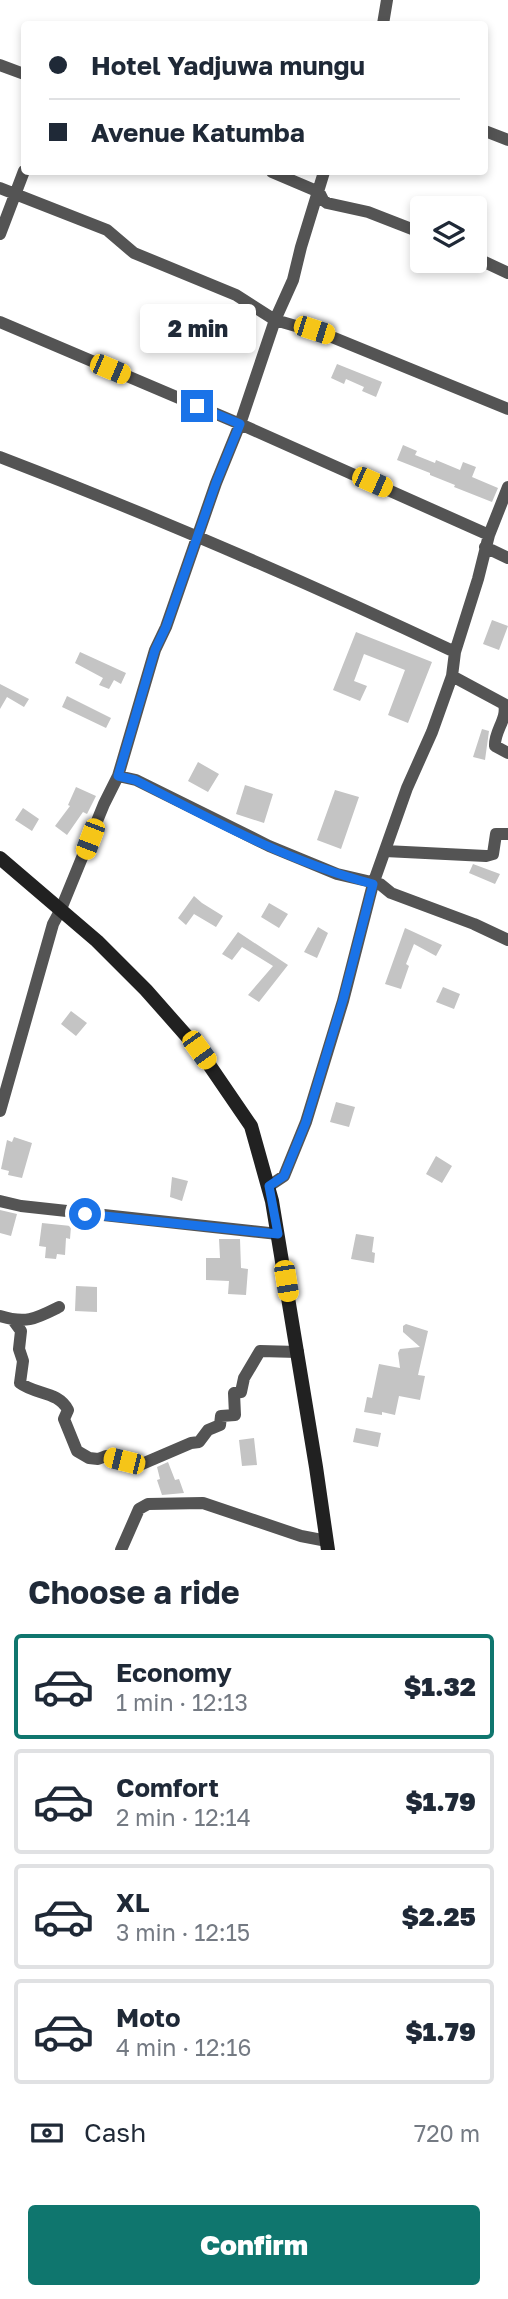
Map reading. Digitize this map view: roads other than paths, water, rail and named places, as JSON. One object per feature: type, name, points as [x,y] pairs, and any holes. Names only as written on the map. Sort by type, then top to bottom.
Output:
[{"type":"street","points":[[384,21],[387,0]]},
{"type":"street","points":[[0,65],[21,73]]},
{"type":"street","points":[[488,132],[508,140]]},
{"type":"street","points":[[0,234],[22,175]]},
{"type":"street","points":[[279,175],[319,192],[327,203],[368,212],[410,228]]},
{"type":"street","points":[[0,1111],[52,924],[61,909],[118,776],[155,650],[166,627],[216,483],[240,424],[275,320],[293,280],[323,175]]},
{"type":"street","points":[[0,188],[107,230],[134,253],[236,295],[275,320],[327,334],[508,409]]},
{"type":"street","points":[[487,263],[508,272]]},
{"type":"street","points":[[0,322],[240,424],[487,541],[508,558]]},
{"type":"street","points":[[0,457],[77,486],[343,599],[455,652]]},
{"type":"street","points":[[269,1186],[284,1176],[306,1122],[343,1000],[373,884],[407,788],[432,732],[452,676],[455,652],[487,541],[508,487]]},
{"type":"street","points":[[452,676],[504,704],[506,710],[495,735],[495,746],[508,753]]},
{"type":"street","points":[[118,776],[135,780],[269,846],[337,874],[380,884],[391,893],[474,924],[508,940]]},
{"type":"street","points":[[385,851],[486,856],[493,854],[496,834],[508,834]]},
{"type":"street","points":[[0,858],[61,909],[136,981],[199,1050],[251,1126],[269,1186],[278,1234],[327,1546],[203,1503],[148,1504],[139,1509],[121,1550]]},
{"type":"street","points":[[0,1202],[278,1234]]},
{"type":"street","points":[[6,1318],[29,1321],[59,1307]]},
{"type":"street","points":[[6,1318],[20,1331],[19,1349],[23,1360],[20,1383],[31,1391],[55,1396],[63,1403],[68,1410],[64,1419],[79,1452],[89,1458],[106,1456],[138,1464],[199,1442],[209,1430],[220,1425],[221,1416],[234,1416],[234,1393],[241,1392],[244,1378],[260,1351],[298,1352]]}]
